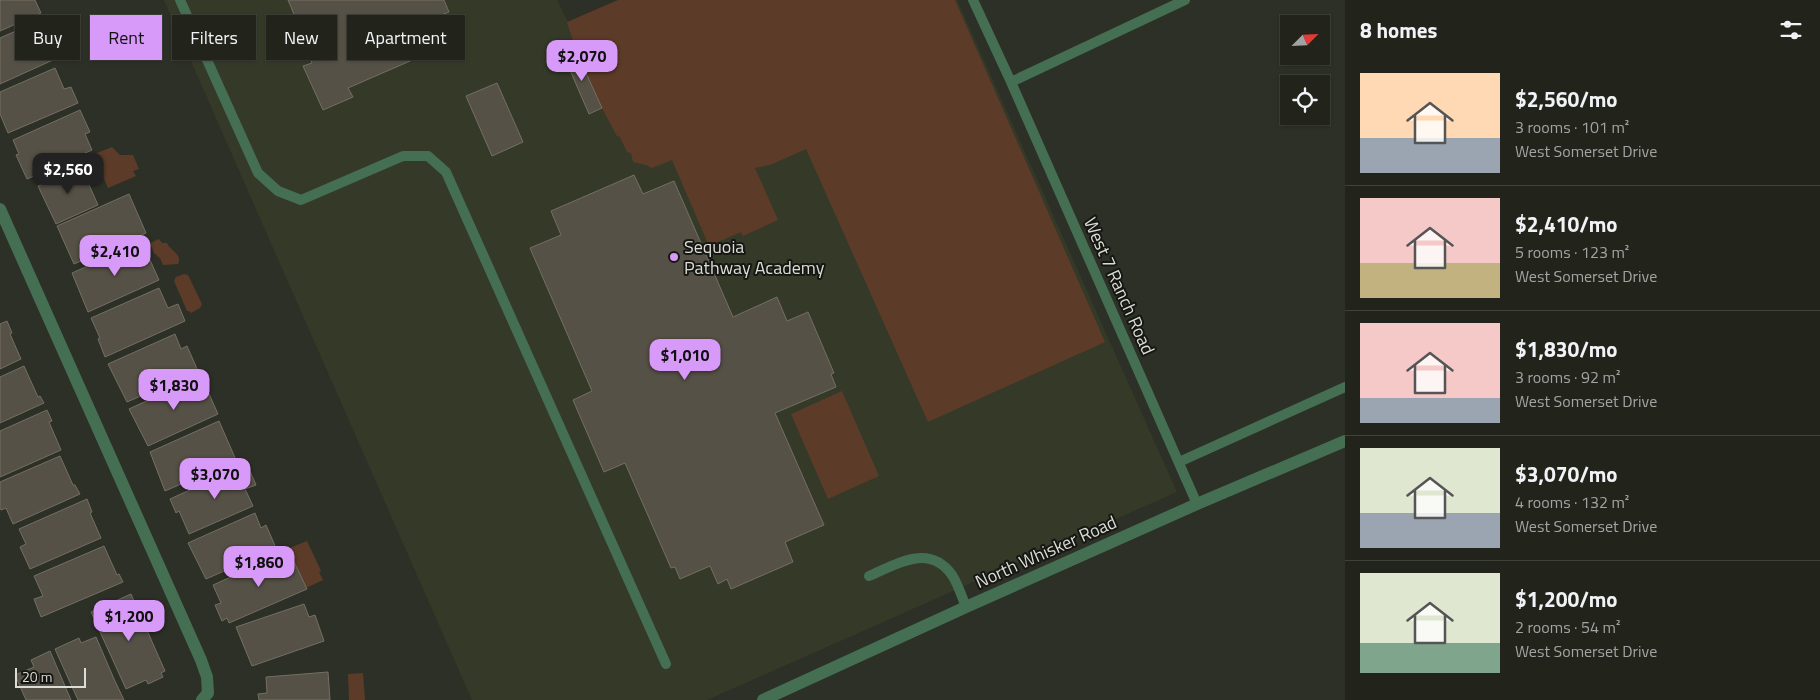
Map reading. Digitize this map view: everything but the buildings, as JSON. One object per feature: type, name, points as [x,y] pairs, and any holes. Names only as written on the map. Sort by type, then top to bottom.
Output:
[{"type":"street","points":[[0,209],[201,660],[207,677],[205,696]]},
{"type":"street","name":"North Whisker Road","points":[[763,700],[966,607],[1345,440]]},
{"type":"lane","points":[[180,0],[258,173],[278,191],[301,200],[403,156],[428,156],[446,172],[666,664]]},
{"type":"lane","name":"West 7 Ranch Road","points":[[973,0],[1198,504]]},
{"type":"lane","points":[[1011,82],[1185,0]]},
{"type":"lane","points":[[1179,462],[1345,387]]},
{"type":"lane","points":[[869,576],[902,562],[921,557],[939,561],[952,576],[966,607]]},
{"type":"shaded area","name":"Sequoia Pathway Academy","points":[[164,0],[557,0],[568,22],[618,0],[957,0],[1177,492],[707,700],[472,700],[190,60],[256,60],[256,15],[172,15],[172,18]]},
{"type":"shaded area","points":[[618,0],[955,0],[1105,342],[928,422],[806,149],[770,165],[755,168],[778,220],[743,236],[741,232],[709,246],[672,160],[652,168],[633,162],[631,153],[627,152],[620,137],[617,136],[596,95],[577,52],[567,22]]},
{"type":"shaded area","points":[[112,147],[120,155],[133,155],[139,169],[133,171],[136,176],[108,188],[94,154]]},
{"type":"shaded area","points":[[159,239],[162,243],[167,243],[178,255],[178,264],[163,265],[160,258],[154,253],[150,243]]},
{"type":"shaded area","points":[[184,274],[188,275],[202,304],[200,308],[191,313],[187,311],[174,281],[176,277]]},
{"type":"shaded area","points":[[842,391],[879,476],[828,499],[791,414]]},
{"type":"shaded area","points":[[307,541],[321,571],[319,572],[323,580],[306,588],[290,551],[287,549]]},
{"type":"shaded area","points":[[363,673],[365,700],[349,700],[348,674]]},
{"type":"place","name":"Sequoia Pathway Academy","points":[[674,257]]}]
